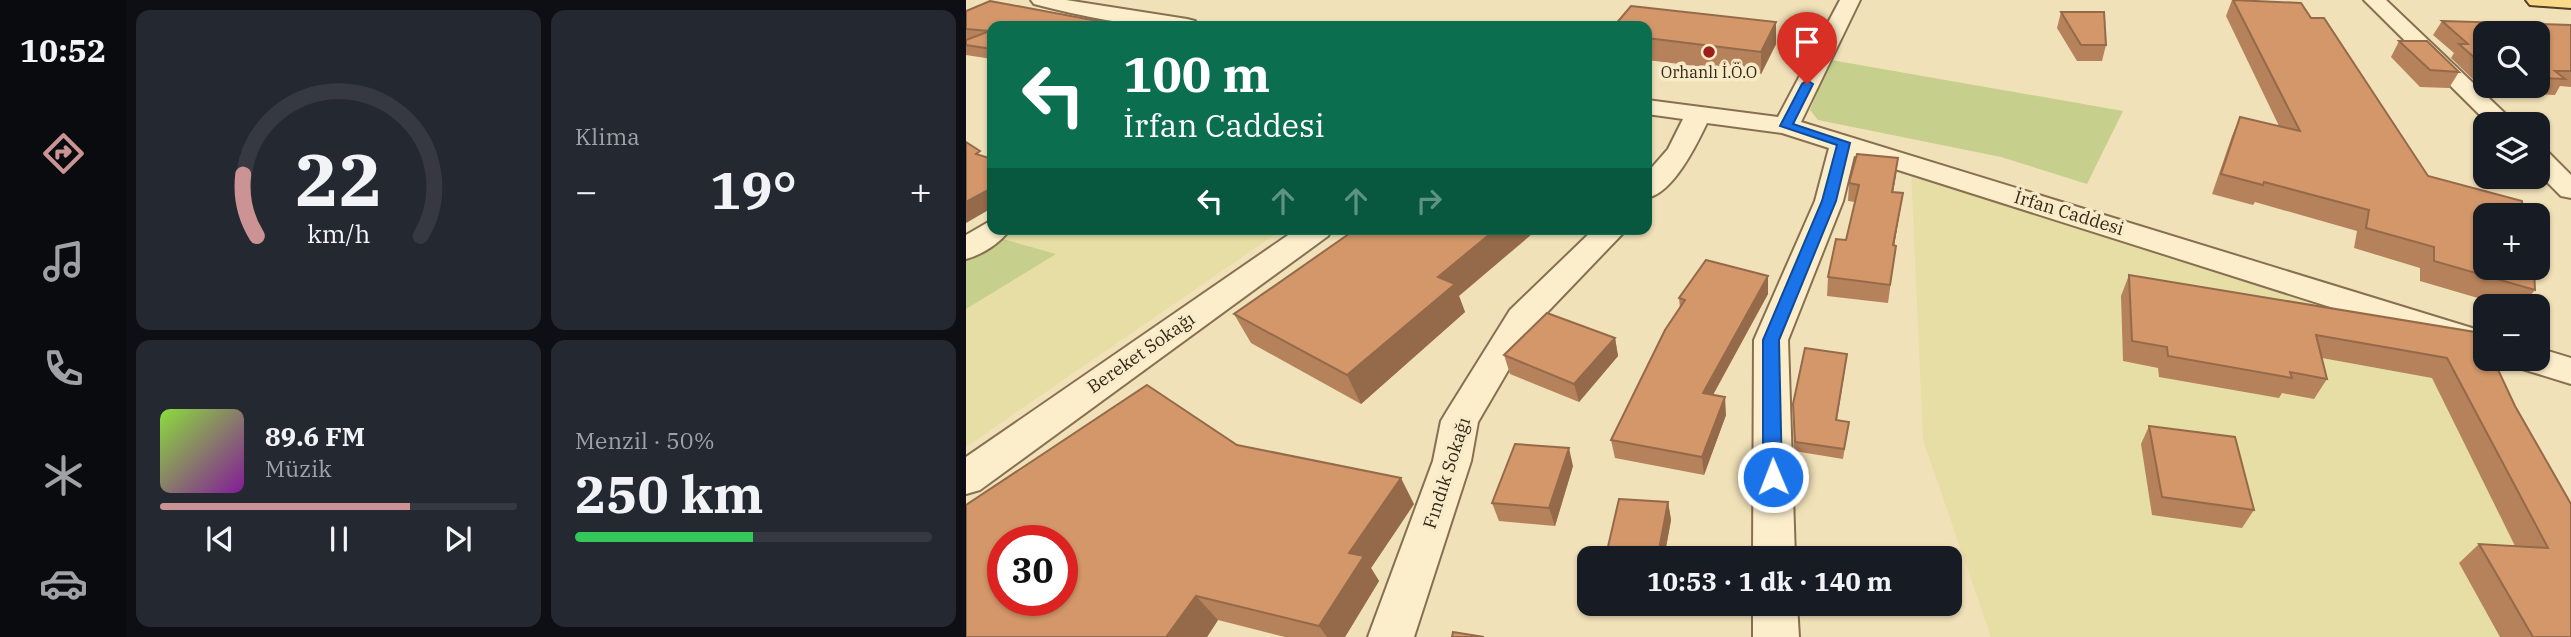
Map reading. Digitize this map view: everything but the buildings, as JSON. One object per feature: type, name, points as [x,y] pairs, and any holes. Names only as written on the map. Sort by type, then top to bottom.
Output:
[{"type":"main road","points":[[2538,0],[2571,1]]},
{"type":"street","points":[[1041,0],[1081,10],[1154,21]]},
{"type":"street","points":[[1786,126],[1850,0]]},
{"type":"street","points":[[2374,0],[2491,112]]},
{"type":"street","name":"İrfan Caddesi","points":[[1652,108],[1786,126],[2473,340]]},
{"type":"street","points":[[1652,184],[1680,152],[1698,115]]},
{"type":"street","points":[[1774,546],[1771,340],[1829,201],[1844,143]]},
{"type":"street","points":[[2550,170],[2571,190]]},
{"type":"street","points":[[966,249],[987,235]]},
{"type":"street","name":"Bereket Sokağı","points":[[966,478],[1309,235]]},
{"type":"street","name":"Fındık Sokağı","points":[[1391,637],[1452,461],[1460,421],[1522,318],[1606,235]]},
{"type":"street","points":[[2550,365],[2571,371]]},
{"type":"street","points":[[1775,616],[1776,637]]},
{"type":"shaded area","points":[[1911,170],[2472,353],[2473,371],[2478,371],[2571,637],[1991,637],[1962,553],[1962,546],[1960,546],[1923,440]]},
{"type":"shaded area","points":[[1003,235],[1274,235],[966,447],[966,309],[1055,254],[999,238]]},
{"type":"green space","points":[[1831,60],[2123,111],[2087,184],[2001,157],[1818,120],[1810,110]]},
{"type":"green space","points":[[999,238],[1056,254],[966,309],[966,257]]},
{"type":"place","name":"Orhanlı İ.Ö.O","points":[[1709,52]]},
{"type":"route","points":[[1773,477],[1771,340],[1829,201],[1844,143],[1786,126],[1807,84]]}]
